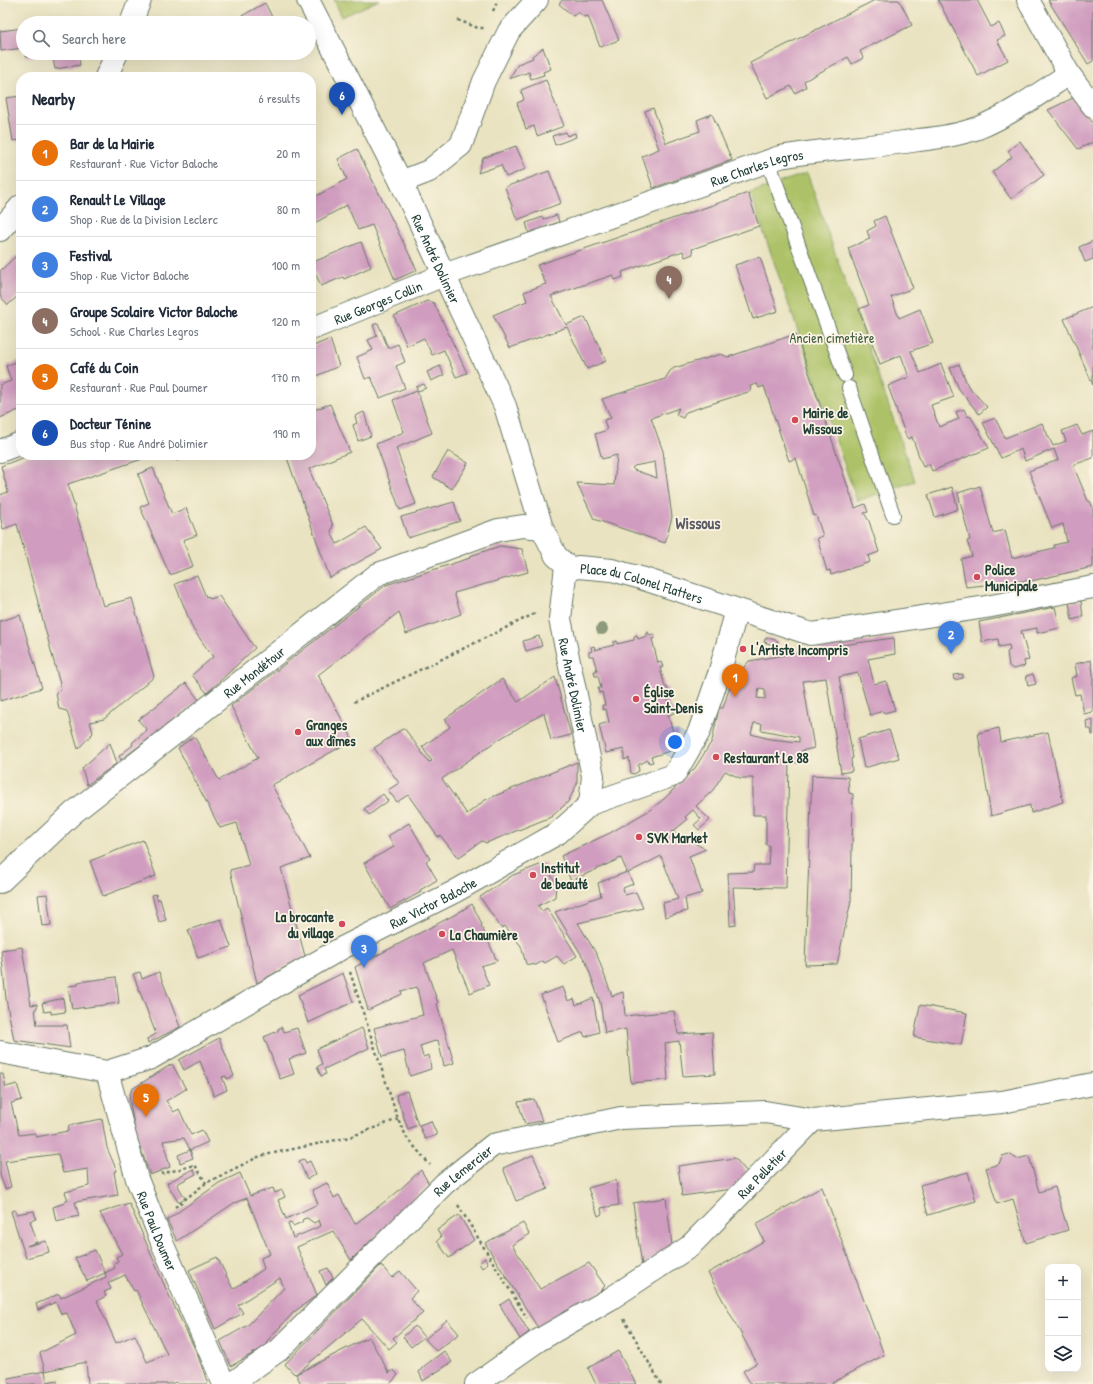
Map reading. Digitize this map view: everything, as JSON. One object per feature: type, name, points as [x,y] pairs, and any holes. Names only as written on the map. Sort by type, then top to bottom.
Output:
[{"type":"street","points":[[134,16],[140,0]]},
{"type":"street","name":"Rue André Dolimier","points":[[308,0],[401,182],[505,406],[542,528]]},
{"type":"street","points":[[401,182],[429,171],[461,145],[484,80],[509,31],[537,0]]},
{"type":"street","points":[[1028,0],[1069,74],[1093,106]]},
{"type":"street","points":[[108,72],[114,60]]},
{"type":"street","name":"Rue Charles Legros","points":[[444,275],[768,161],[807,152],[879,146],[951,136],[977,128],[1004,116],[1069,74]]},
{"type":"street","points":[[0,230],[16,212]]},
{"type":"street","name":"Rue Georges Collin","points":[[316,327],[444,275]]},
{"type":"street","points":[[0,451],[16,445]]},
{"type":"street","name":"Rue Mondétour","points":[[0,882],[73,813],[378,574],[498,530],[523,526],[542,528]]},
{"type":"street","name":"Place du Colonel Flatters","points":[[542,528],[556,556],[571,569],[578,567],[612,570],[642,578],[812,634],[986,607],[1093,587]]},
{"type":"street","name":"Rue André Dolimier","points":[[566,566],[560,619],[593,776],[590,804]]},
{"type":"street","name":"Rue Victor Baloche","points":[[0,1052],[107,1072],[151,1058],[342,948],[454,892],[558,833],[590,804],[674,775],[699,732],[719,674],[737,610]]},
{"type":"street","name":"Rue Paul Doumer","points":[[107,1072],[137,1179],[163,1244],[224,1384]]},
{"type":"street","points":[[813,1120],[1002,1102],[1093,1084]]},
{"type":"street","name":"Rue Lemercier","points":[[231,1384],[279,1350],[445,1183],[493,1145],[621,1118],[764,1112],[813,1120]]},
{"type":"street","name":"Rue Pelletier","points":[[476,1384],[539,1340],[610,1299],[689,1247],[813,1120]]},
{"type":"lane","points":[[768,161],[893,514]]},
{"type":"path","points":[[458,20],[478,28],[486,28]]},
{"type":"path","points":[[354,702],[538,612],[561,607]]},
{"type":"path","points":[[342,948],[398,1119],[407,1138],[445,1183],[539,1340]]},
{"type":"path","points":[[168,1212],[206,1183],[260,1156],[350,1137],[398,1119]]},
{"type":"path","points":[[158,1174],[195,1166],[206,1183]]},
{"type":"path","points":[[610,1299],[626,1322],[661,1384]]},
{"type":"green space","points":[[334,0],[379,0],[342,17]]},
{"type":"green space","name":"Ancien cimetière","points":[[807,173],[915,481],[857,501],[750,193]]},
{"type":"building","points":[[562,0],[602,0],[619,40],[600,47],[588,16],[584,17],[578,12],[573,16],[559,4]]},
{"type":"building","points":[[875,0],[899,0],[912,25],[860,51],[863,58],[852,64],[848,57],[804,81],[806,87],[795,93],[791,86],[767,98],[750,63]]},
{"type":"building","points":[[938,0],[977,0],[991,27],[999,23],[1005,36],[997,40],[1008,60],[978,76]]},
{"type":"building","points":[[1048,0],[1093,0],[1093,61],[1088,64]]},
{"type":"building","points":[[265,3],[272,16],[242,16]]},
{"type":"building","points":[[16,29],[16,49],[1,51],[0,31]]},
{"type":"building","points":[[543,48],[551,69],[543,72],[544,75],[531,79],[529,72],[509,79],[518,64],[533,58],[532,56]]},
{"type":"building","points":[[53,60],[79,60],[80,65],[55,69]]},
{"type":"building","points":[[546,80],[564,126],[537,136],[534,126],[526,129],[517,103],[524,100],[521,90]]},
{"type":"building","points":[[16,97],[16,140],[13,141],[6,98]]},
{"type":"building","points":[[1073,98],[1093,123],[1093,142],[1078,149],[1048,110]]},
{"type":"building","points":[[653,108],[666,143],[700,131],[697,120],[712,114],[732,160],[653,188],[642,156],[659,149],[645,111]]},
{"type":"building","points":[[566,132],[567,136],[575,133],[576,137],[555,145],[552,136]]},
{"type":"building","points":[[1020,141],[1044,175],[1011,199],[992,172],[1012,157],[1008,151]]},
{"type":"building","points":[[516,146],[526,169],[506,177],[501,165],[478,173],[483,158]]},
{"type":"building","points":[[357,149],[417,270],[395,280],[372,225],[358,230],[347,205],[316,222],[316,196],[347,179],[338,159]]},
{"type":"building","points":[[549,171],[561,203],[517,220],[505,187]]},
{"type":"building","points":[[748,193],[759,226],[692,249],[693,254],[685,257],[683,251],[622,272],[623,277],[615,280],[613,275],[551,296],[566,325],[585,317],[606,361],[587,369],[567,327],[510,348],[493,315],[527,301],[524,292],[546,284],[537,265]]},
{"type":"building","points":[[557,215],[559,222],[529,233],[526,223],[543,217],[544,219]]},
{"type":"building","points":[[885,216],[913,288],[891,297],[899,318],[920,309],[933,343],[911,351],[920,373],[941,364],[954,397],[931,405],[939,427],[959,419],[956,412],[964,409],[967,416],[971,417],[989,448],[932,471],[929,464],[923,467],[912,437],[907,439],[888,386],[909,377],[901,355],[880,364],[859,309],[869,305],[848,248],[870,239],[867,231],[876,226],[874,221]]},
{"type":"building","points":[[1093,241],[1093,259],[1085,262],[1079,247]]},
{"type":"building","points":[[361,242],[371,267],[344,279],[343,277],[321,286],[316,274],[316,261]]},
{"type":"building","points":[[16,256],[16,298],[8,305],[0,296],[0,271]]},
{"type":"building","points":[[760,257],[778,311],[753,319],[735,265]]},
{"type":"building","points":[[427,301],[434,303],[467,373],[456,377],[444,350],[432,355],[424,338],[407,346],[394,316]]},
{"type":"building","points":[[1093,307],[1093,385],[1064,319]]},
{"type":"building","points":[[378,323],[388,348],[398,344],[405,362],[396,366],[405,388],[380,398],[371,377],[365,379],[357,357],[373,350],[368,340],[377,336],[373,325]]},
{"type":"building","points":[[796,334],[855,508],[865,504],[868,512],[864,513],[869,521],[879,552],[868,556],[870,562],[831,575],[830,570],[827,571],[817,538],[823,536],[816,515],[814,516],[796,458],[789,461],[764,386],[759,388],[757,384],[750,386],[751,391],[686,412],[683,418],[676,415],[679,408],[651,418],[663,451],[672,517],[665,543],[594,519],[577,483],[614,485],[617,455],[602,459],[595,434],[607,430],[604,420],[611,418],[602,399],[665,379],[674,368],[721,354],[728,357]],"holes":[[[655,462],[657,478],[634,470],[632,468],[634,466]]]},
{"type":"building","points":[[330,339],[339,366],[316,376],[316,345]]},
{"type":"building","points":[[16,362],[16,411],[0,418],[0,385],[11,381],[6,366]]},
{"type":"building","points":[[959,364],[968,386],[987,407],[979,414],[959,389],[950,368]]},
{"type":"building","points":[[440,366],[444,375],[431,381],[427,372]]},
{"type":"building","points":[[424,384],[426,388],[418,391],[416,387]]},
{"type":"building","points":[[417,391],[432,433],[396,448],[416,504],[400,510],[376,444],[404,432],[393,400]]},
{"type":"building","points":[[330,404],[350,452],[309,469],[333,525],[331,532],[337,544],[366,527],[382,549],[330,578],[288,460],[316,460],[316,409]]},
{"type":"building","points":[[364,412],[371,436],[358,441],[353,425],[357,423],[355,416]]},
{"type":"building","points":[[995,418],[1005,438],[1042,423],[1053,446],[1066,441],[1062,431],[1077,425],[1082,435],[1093,431],[1093,458],[1073,465],[1088,501],[1090,501],[1093,508],[1093,567],[1031,581],[966,587],[961,559],[972,556],[967,541],[970,540],[958,493],[980,486],[993,533],[1005,530],[1012,558],[1054,548],[1054,545],[1067,542],[1063,524],[1052,528],[1029,471],[1058,460],[1054,449],[1025,461],[1021,449],[1001,458],[983,423]]},
{"type":"building","points":[[448,451],[468,463],[452,489],[433,477]]},
{"type":"building","points":[[17,460],[139,460],[68,484],[103,606],[132,598],[154,677],[104,719],[90,722],[93,733],[78,749],[67,711],[59,709],[56,693],[61,688],[17,524],[3,529],[0,515],[0,495],[8,492],[1,466]]},
{"type":"building","points":[[153,468],[172,514],[186,508],[197,535],[183,540],[193,566],[170,575],[140,507],[149,503],[138,474]]},
{"type":"building","points":[[952,487],[958,509],[935,517],[928,495]]},
{"type":"building","points":[[454,502],[460,521],[408,538],[401,517]]},
{"type":"building","points":[[500,546],[522,549],[528,572],[454,593],[461,614],[406,634],[399,612],[318,675],[353,740],[272,785],[310,858],[281,868],[305,956],[257,983],[230,870],[249,865],[237,823],[220,828],[178,748],[194,736],[219,780],[258,758],[231,706],[386,585],[470,558],[470,556]]},
{"type":"building","points":[[197,575],[206,597],[208,596],[210,599],[219,596],[255,648],[207,693],[192,675],[213,657],[193,629],[175,584]]},
{"type":"building","points":[[1081,601],[1083,617],[1072,620],[1069,603]]},
{"type":"building","points":[[1055,607],[1060,628],[1037,633],[1037,628],[1021,631],[1029,660],[1024,661],[1025,666],[1013,669],[1009,666],[1007,652],[1010,650],[1009,645],[999,647],[998,639],[982,642],[979,622]]},
{"type":"building","points":[[20,615],[42,688],[0,701],[0,621]]},
{"type":"building","name":"Église Saint-Denis","points":[[648,632],[649,635],[654,634],[655,638],[652,639],[658,663],[661,662],[663,667],[660,668],[665,687],[667,687],[668,691],[666,692],[670,708],[672,708],[674,713],[668,715],[673,732],[678,731],[679,735],[674,736],[676,746],[680,745],[674,754],[673,750],[651,757],[653,762],[649,763],[648,760],[638,765],[639,771],[634,774],[631,773],[629,758],[624,760],[624,749],[606,753],[599,725],[609,722],[606,709],[603,710],[602,705],[605,705],[602,692],[599,693],[598,688],[601,688],[598,676],[595,676],[594,671],[597,671],[593,656],[589,656],[589,652],[592,651],[591,647],[594,646],[595,650],[614,645],[613,642],[617,641],[617,644],[634,640],[634,636],[637,635],[638,639],[647,636],[646,633]]},
{"type":"building","points":[[539,636],[542,646],[526,651],[523,641]]},
{"type":"building","points":[[766,637],[778,641],[776,646],[764,642]]},
{"type":"building","points":[[894,638],[895,654],[868,659],[874,684],[886,681],[895,710],[884,713],[883,711],[870,715],[858,673],[839,677],[853,758],[851,759],[852,771],[841,773],[826,678],[803,681],[814,748],[801,751],[801,763],[789,762],[786,888],[733,887],[736,925],[730,926],[728,873],[753,872],[754,865],[768,865],[769,845],[766,845],[766,815],[753,815],[753,778],[740,778],[725,771],[713,790],[696,806],[710,820],[699,830],[694,825],[701,819],[693,810],[685,817],[687,820],[672,832],[706,849],[689,856],[702,893],[685,898],[687,911],[665,917],[663,903],[678,899],[661,856],[628,873],[633,884],[623,888],[625,895],[636,892],[643,908],[578,923],[597,955],[612,996],[623,992],[625,1016],[674,1011],[678,1034],[712,1032],[715,1074],[683,1076],[679,1041],[665,1043],[668,1080],[631,1083],[626,1029],[605,1033],[600,1002],[586,962],[555,912],[601,896],[598,883],[627,872],[621,858],[571,881],[561,856],[610,833],[650,810],[664,799],[695,768],[712,741],[719,708],[723,708],[731,683],[749,661]],"holes":[[[759,688],[765,689],[765,699],[757,698]],[[754,723],[762,724],[761,730],[799,737],[799,742],[770,739],[751,734]]]},
{"type":"building","points":[[1091,660],[1093,673],[1093,712],[1084,714],[1080,694],[1075,695],[1071,678],[1077,676],[1075,664]]},
{"type":"building","points":[[963,674],[963,678],[954,680],[953,675]]},
{"type":"building","points":[[1033,674],[1036,684],[1028,686],[1026,676]]},
{"type":"building","points":[[555,677],[571,735],[551,740],[544,713],[496,741],[442,779],[467,814],[485,800],[577,762],[577,784],[568,802],[551,817],[486,843],[482,841],[458,858],[440,835],[438,837],[408,795],[397,802],[388,790],[399,783],[374,748],[404,728],[429,762],[432,761],[422,747],[450,727],[445,719],[502,679],[518,702]]},
{"type":"building","points":[[186,683],[199,700],[121,760],[119,756],[133,745],[132,743],[147,730],[138,720]]},
{"type":"building","points":[[1093,719],[1092,735],[1091,729],[1087,729],[1086,721]]},
{"type":"building","points":[[999,728],[1001,742],[1048,732],[1063,802],[1031,813],[1030,805],[991,816],[978,733]]},
{"type":"building","points":[[889,730],[899,758],[864,768],[858,739]]},
{"type":"building","points":[[110,743],[117,763],[87,785],[82,768]]},
{"type":"building","points":[[812,775],[848,777],[849,793],[853,794],[851,901],[837,964],[805,965]]},
{"type":"building","points":[[383,794],[388,801],[369,815],[364,809]]},
{"type":"building","points":[[409,823],[430,859],[426,861],[437,880],[420,890],[421,892],[390,909],[364,863],[394,847],[388,836]]},
{"type":"building","points":[[143,840],[156,876],[103,896],[90,861]]},
{"type":"building","points":[[545,863],[556,884],[555,897],[538,906],[542,911],[547,908],[577,956],[564,964],[557,956],[545,963],[543,961],[536,965],[526,964],[521,946],[505,926],[501,928],[480,897],[513,875]]},
{"type":"building","points":[[47,894],[51,925],[42,926],[38,895]]},
{"type":"building","points":[[156,894],[157,899],[160,899],[166,920],[159,922],[152,895]]},
{"type":"building","points":[[472,904],[497,961],[481,966],[489,985],[470,993],[452,950],[424,963],[438,1003],[437,1004],[454,1063],[444,1066],[438,1040],[420,1046],[423,1057],[429,1055],[431,1069],[410,1076],[404,1051],[382,1057],[374,1028],[423,1015],[417,987],[401,991],[402,994],[368,1010],[355,967],[458,913]]},
{"type":"building","points":[[221,919],[231,947],[198,958],[188,930]]},
{"type":"building","points":[[22,947],[31,1005],[37,1004],[37,1008],[35,1009],[37,1025],[67,1025],[70,1048],[14,1040],[6,999],[1,950]]},
{"type":"building","points":[[140,972],[142,979],[159,972],[180,1027],[148,1043],[147,1039],[156,1034],[133,974]]},
{"type":"building","points":[[343,973],[353,1002],[308,1023],[298,995]]},
{"type":"building","points":[[116,977],[119,1003],[72,1009],[68,986],[78,985],[78,982]]},
{"type":"building","points":[[563,987],[568,1001],[574,999],[576,1005],[593,998],[599,1032],[585,1037],[583,1032],[558,1042],[541,995]]},
{"type":"building","points":[[63,998],[65,1012],[51,1014],[51,1011],[44,1012],[42,1003]]},
{"type":"building","points":[[920,1005],[967,1013],[961,1045],[914,1037]]},
{"type":"building","points":[[282,1027],[284,1032],[297,1028],[306,1053],[289,1059],[294,1074],[280,1079],[264,1037],[278,1031],[278,1029]]},
{"type":"building","points":[[362,1028],[369,1048],[324,1069],[326,1074],[321,1076],[317,1067],[322,1064],[317,1049]]},
{"type":"building","points":[[219,1038],[234,1076],[227,1079],[226,1076],[222,1077],[227,1090],[214,1096],[200,1061],[184,1070],[179,1060]]},
{"type":"building","points":[[172,1064],[186,1089],[166,1101],[174,1112],[179,1109],[191,1135],[202,1130],[208,1142],[190,1150],[184,1138],[163,1141],[170,1167],[150,1175],[136,1136],[129,1097],[132,1089]]},
{"type":"building","points":[[0,1074],[3,1074],[6,1087],[17,1084],[22,1100],[11,1103],[19,1135],[35,1133],[36,1137],[68,1131],[69,1125],[102,1119],[107,1148],[117,1171],[114,1172],[118,1195],[75,1202],[79,1216],[56,1221],[53,1207],[65,1203],[65,1200],[68,1200],[65,1192],[89,1186],[88,1169],[63,1173],[58,1154],[5,1161],[11,1187],[5,1189],[0,1175]]},
{"type":"building","points":[[407,1091],[418,1125],[408,1129],[396,1095]]},
{"type":"building","points":[[534,1099],[542,1121],[525,1124],[518,1102]]},
{"type":"building","points":[[431,1121],[437,1135],[425,1139],[419,1125]]},
{"type":"building","points":[[190,1150],[193,1158],[180,1163],[178,1155]]},
{"type":"building","points":[[1009,1154],[1017,1159],[1029,1156],[1039,1192],[1055,1187],[1068,1230],[1026,1243],[1013,1199],[997,1204],[986,1168],[999,1164],[1002,1156]]},
{"type":"building","points":[[533,1155],[548,1189],[516,1201],[503,1168]]},
{"type":"building","points":[[735,1158],[747,1172],[732,1189],[682,1196],[678,1166]]},
{"type":"building","points":[[304,1159],[306,1163],[310,1161],[316,1174],[307,1179],[299,1161]]},
{"type":"building","points":[[193,1169],[196,1174],[177,1184],[185,1198],[178,1202],[167,1183]]},
{"type":"building","points":[[421,1170],[429,1184],[351,1260],[333,1231],[297,1247],[317,1295],[294,1312],[266,1342],[268,1345],[231,1366],[220,1341],[248,1325],[284,1288],[280,1278],[238,1305],[243,1313],[215,1329],[189,1270],[217,1257],[233,1289],[264,1269],[261,1258],[270,1254],[247,1198],[234,1203],[177,1241],[167,1220],[219,1183],[240,1173],[250,1196],[273,1188],[275,1193],[282,1190],[285,1197],[278,1200],[286,1219],[318,1204],[312,1190],[327,1183],[334,1198],[339,1195],[355,1224],[395,1194]],"holes":[[[307,1218],[314,1223],[319,1220],[321,1226],[293,1238],[288,1224],[291,1222],[293,1226]]]},
{"type":"building","points":[[968,1172],[976,1201],[928,1215],[920,1185]]},
{"type":"building","points":[[616,1180],[619,1205],[601,1208],[602,1214],[598,1216],[588,1188]]},
{"type":"building","points":[[822,1187],[884,1355],[830,1384],[751,1384],[743,1371],[757,1363],[708,1273],[764,1241],[756,1224]]},
{"type":"building","points":[[666,1198],[672,1245],[642,1266],[633,1203]]},
{"type":"building","points":[[129,1203],[166,1289],[197,1353],[208,1384],[178,1384],[177,1382],[169,1384],[88,1384],[86,1362],[45,1371],[40,1353],[76,1335],[67,1313],[61,1314],[56,1302],[38,1310],[36,1304],[59,1294],[61,1298],[106,1277],[105,1273],[115,1268],[113,1264],[118,1261],[116,1257],[122,1254],[100,1213]],"holes":[[[125,1275],[134,1291],[136,1290],[167,1354],[147,1362],[135,1335],[116,1343],[97,1301],[106,1296],[104,1292],[111,1289],[108,1283]]]},
{"type":"building","points":[[15,1210],[16,1214],[34,1211],[36,1219],[30,1221],[37,1242],[27,1246],[46,1241],[49,1252],[26,1258],[11,1211]]},
{"type":"building","points":[[459,1215],[474,1240],[449,1258],[437,1241],[441,1237],[437,1230]]},
{"type":"building","points":[[523,1223],[529,1234],[512,1245],[540,1289],[589,1263],[605,1286],[593,1298],[538,1328],[485,1243]]},
{"type":"building","points":[[95,1250],[105,1273],[87,1281],[75,1258]]},
{"type":"building","points":[[485,1258],[488,1263],[482,1268],[479,1263]]},
{"type":"building","points":[[381,1265],[392,1278],[400,1271],[417,1291],[410,1298],[423,1313],[393,1338],[397,1342],[389,1349],[362,1319],[296,1374],[293,1373],[285,1364]]},
{"type":"building","points":[[328,1268],[333,1278],[326,1285],[320,1271]]},
{"type":"building","points":[[509,1299],[529,1332],[520,1339],[500,1305]]},
{"type":"building","points":[[447,1320],[459,1334],[436,1351],[425,1339]]},
{"type":"building","points":[[415,1326],[424,1337],[411,1347],[403,1337]]},
{"type":"building","points":[[369,1337],[389,1373],[394,1370],[398,1375],[390,1384],[301,1384],[296,1374]]},
{"type":"building","points":[[444,1351],[452,1362],[423,1381],[419,1372],[423,1367]]},
{"type":"building","points":[[618,1351],[636,1384],[596,1384],[588,1368]]},
{"type":"building","points":[[45,1371],[47,1382],[57,1380],[57,1384],[9,1384],[8,1378]]},
{"type":"place","name":"Docteur Ténine","points":[[342,115]]},
{"type":"place","name":"Groupe Scolaire Victor Baloche","points":[[669,299]]},
{"type":"place","name":"Mairie de Wissous","points":[[795,420]]},
{"type":"place","name":"Police Municipale","points":[[977,577]]},
{"type":"place","name":"L'Artiste Incompris","points":[[743,649]]},
{"type":"place","name":"Renault Le Village","points":[[951,654]]},
{"type":"place","name":"Bar de la Mairie","points":[[735,697]]},
{"type":"place","name":"Église Saint-Denis","points":[[636,699]]},
{"type":"place","name":"Granges aux dîmes","points":[[298,732]]},
{"type":"place","name":"Restaurant Le 88","points":[[716,757]]},
{"type":"place","name":"SVK Market","points":[[639,837]]},
{"type":"place","name":"Institut de beauté","points":[[533,875]]},
{"type":"place","name":"La brocante du village","points":[[342,924]]},
{"type":"place","name":"La Chaumière","points":[[442,934]]},
{"type":"place","name":"Festival","points":[[364,968]]},
{"type":"place","name":"Café du Coin","points":[[146,1117]]},
{"type":"district","name":"Wissous","points":[[698,523]]}]
